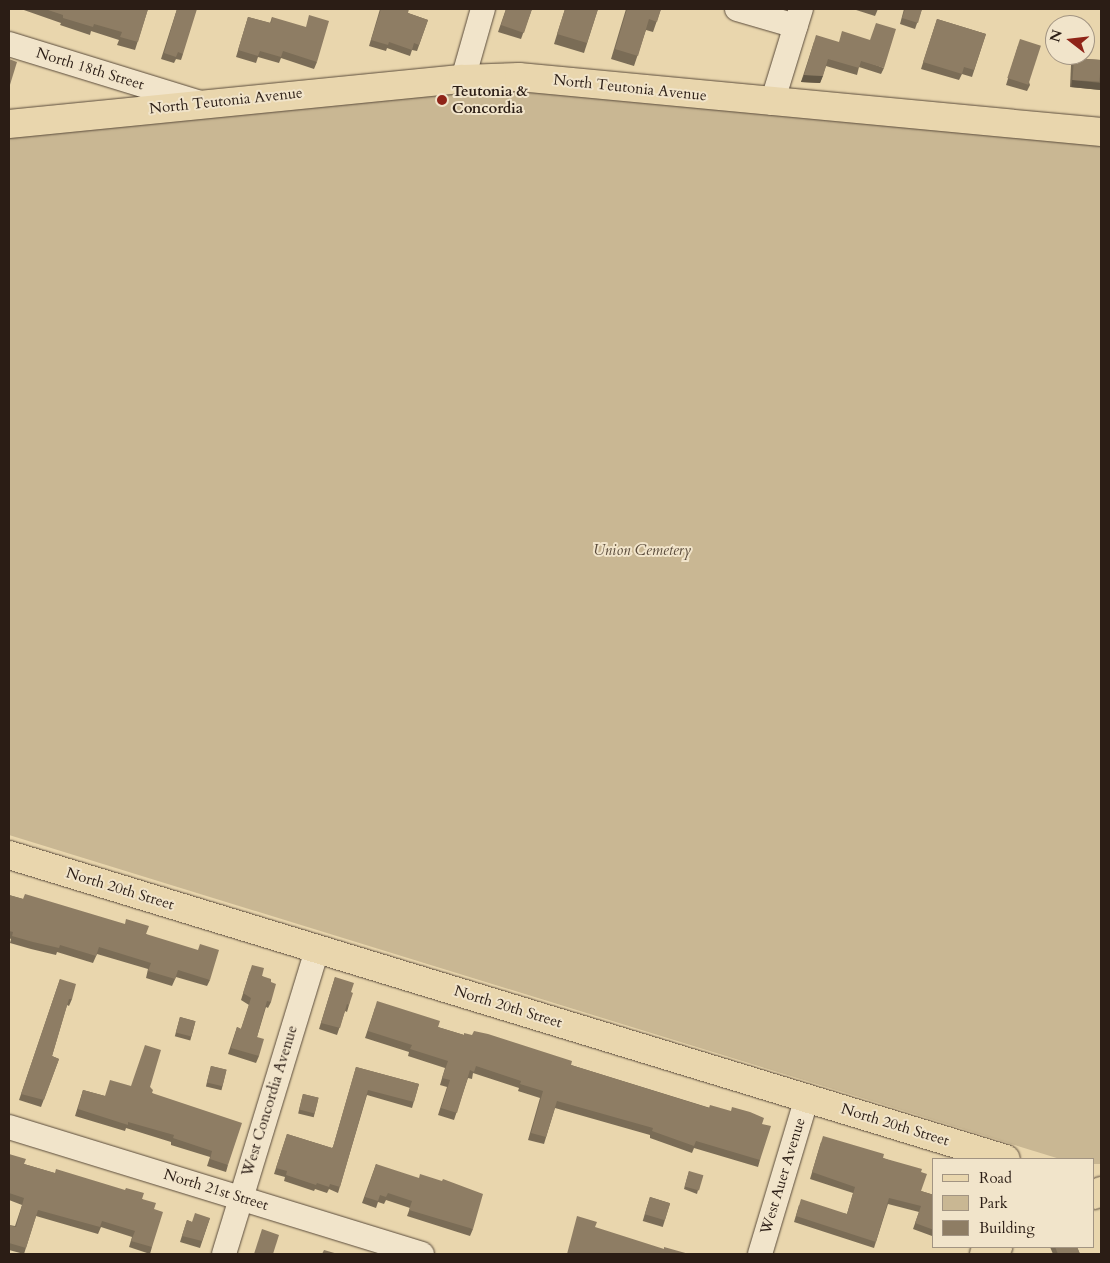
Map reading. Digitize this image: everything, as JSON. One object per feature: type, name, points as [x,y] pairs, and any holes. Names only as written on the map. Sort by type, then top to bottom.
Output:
[{"type":"main road","name":"North Teutonia Avenue","points":[[9,124],[200,103],[463,79],[519,77],[772,103],[1101,132]]},
{"type":"main road","name":"North 20th Street","points":[[9,855],[1003,1158]]},
{"type":"main road","points":[[984,1254],[996,1248]]},
{"type":"street","points":[[463,79],[483,9]]},
{"type":"street","points":[[737,9],[798,18],[772,103]]},
{"type":"street","name":"North 18th Street","points":[[9,44],[200,103]]},
{"type":"street","name":"West Concordia Avenue","points":[[224,1254],[317,949]]},
{"type":"street","name":"West Auer Avenue","points":[[760,1254],[807,1097]]},
{"type":"street","name":"North 21st Street","points":[[9,1127],[422,1254]]},
{"type":"green space","name":"Union Cemetery","points":[[463,79],[1101,132],[1101,1164],[1095,1164],[1095,1158],[1057,1158],[9,835],[9,124]]},
{"type":"building","points":[[45,9],[148,9],[138,42],[120,37],[122,32],[94,24],[93,27],[63,18],[63,15]]},
{"type":"building","points":[[177,9],[197,9],[183,54],[178,52],[176,57],[164,53]]},
{"type":"building","points":[[381,9],[409,9],[408,13],[428,20],[419,45],[414,43],[412,50],[389,42],[388,45],[371,40]]},
{"type":"building","points":[[506,9],[532,9],[524,33],[501,25]]},
{"type":"building","points":[[565,9],[598,9],[587,43],[557,34]]},
{"type":"building","points":[[627,9],[661,9],[657,22],[649,19],[638,56],[615,49]]},
{"type":"building","points":[[905,9],[922,9],[918,23],[902,18]]},
{"type":"building","points":[[309,15],[329,21],[317,62],[283,51],[281,57],[260,51],[258,56],[238,50],[248,17],[271,23],[272,17],[306,27]]},
{"type":"building","points":[[937,19],[986,34],[974,70],[964,67],[962,74],[923,62]]},
{"type":"building","points":[[876,23],[896,29],[884,68],[861,61],[859,68],[828,59],[823,76],[804,75],[816,35],[839,42],[842,31],[870,40]]},
{"type":"building","points":[[1020,39],[1041,46],[1028,85],[1007,78]]},
{"type":"building","points":[[9,59],[17,62],[9,88]]},
{"type":"building","points":[[1095,59],[1101,60],[1099,82],[1072,80],[1074,65],[1095,65]]},
{"type":"building","points":[[25,894],[125,924],[126,919],[149,926],[146,934],[198,950],[200,944],[219,950],[210,980],[178,970],[175,979],[148,971],[151,963],[99,947],[96,956],[60,945],[59,948],[12,936],[13,932],[9,931],[9,895],[23,899]]},
{"type":"building","points":[[252,965],[264,968],[262,976],[271,979],[271,982],[276,984],[271,1002],[267,1001],[257,1037],[264,1039],[259,1056],[231,1048],[237,1027],[241,1029],[251,998],[243,993]]},
{"type":"building","points":[[335,977],[354,983],[351,992],[353,993],[349,1005],[347,1004],[340,1028],[321,1023]]},
{"type":"building","points":[[60,979],[76,984],[72,999],[69,999],[52,1056],[59,1059],[44,1100],[21,1094]]},
{"type":"building","points":[[377,1001],[440,1021],[438,1027],[464,1035],[464,1033],[472,1035],[474,1031],[488,1034],[572,1061],[571,1065],[709,1108],[710,1105],[731,1111],[732,1107],[750,1112],[764,1118],[762,1124],[771,1126],[760,1160],[696,1141],[694,1146],[652,1131],[653,1128],[557,1101],[546,1137],[531,1133],[543,1091],[520,1084],[521,1081],[476,1066],[474,1072],[470,1070],[457,1113],[441,1108],[450,1080],[442,1078],[448,1061],[410,1049],[412,1045],[368,1031]]},
{"type":"building","points":[[180,1017],[195,1021],[191,1037],[176,1032]]},
{"type":"building","points":[[145,1045],[161,1050],[150,1087],[153,1090],[152,1093],[242,1123],[228,1165],[210,1159],[212,1151],[173,1138],[174,1135],[128,1122],[128,1125],[78,1109],[83,1090],[105,1096],[110,1080],[131,1086]]},
{"type":"building","points":[[211,1066],[227,1070],[222,1086],[207,1082]]},
{"type":"building","points":[[356,1067],[419,1084],[414,1102],[368,1090],[340,1187],[330,1184],[329,1187],[317,1183],[316,1185],[286,1175],[287,1171],[276,1168],[287,1134],[333,1147]]},
{"type":"building","points":[[303,1094],[319,1098],[315,1113],[299,1110]]},
{"type":"building","points":[[823,1136],[884,1154],[883,1158],[922,1169],[921,1172],[927,1174],[921,1191],[932,1194],[932,1229],[915,1223],[921,1206],[889,1198],[876,1242],[796,1216],[801,1199],[847,1214],[855,1187],[812,1172]]},
{"type":"building","points":[[9,1154],[26,1159],[24,1164],[55,1173],[56,1169],[125,1190],[126,1188],[144,1193],[142,1199],[156,1203],[154,1209],[163,1212],[152,1247],[131,1241],[135,1231],[102,1221],[100,1227],[38,1210],[26,1248],[9,1243],[9,1225],[16,1227],[24,1198],[9,1193]]},
{"type":"building","points":[[376,1164],[419,1178],[420,1174],[442,1181],[443,1179],[483,1194],[473,1229],[409,1210],[412,1201],[388,1193],[386,1197],[380,1195],[378,1201],[365,1197]]},
{"type":"building","points":[[689,1171],[703,1175],[699,1191],[685,1186]]},
{"type":"building","points":[[650,1197],[670,1203],[665,1220],[645,1214]]},
{"type":"building","points":[[195,1213],[210,1218],[202,1241],[182,1236],[187,1220],[192,1222]]},
{"type":"building","points":[[577,1216],[597,1222],[595,1227],[664,1249],[664,1247],[689,1254],[567,1254]]},
{"type":"building","points":[[262,1229],[279,1235],[273,1254],[254,1254]]},
{"type":"building","points":[[1055,1248],[1077,1248],[1080,1254],[1058,1254]]},
{"type":"building","points":[[324,1250],[338,1254],[322,1254]]},
{"type":"place","name":"Teutonia & Concordia","points":[[442,100]]}]
